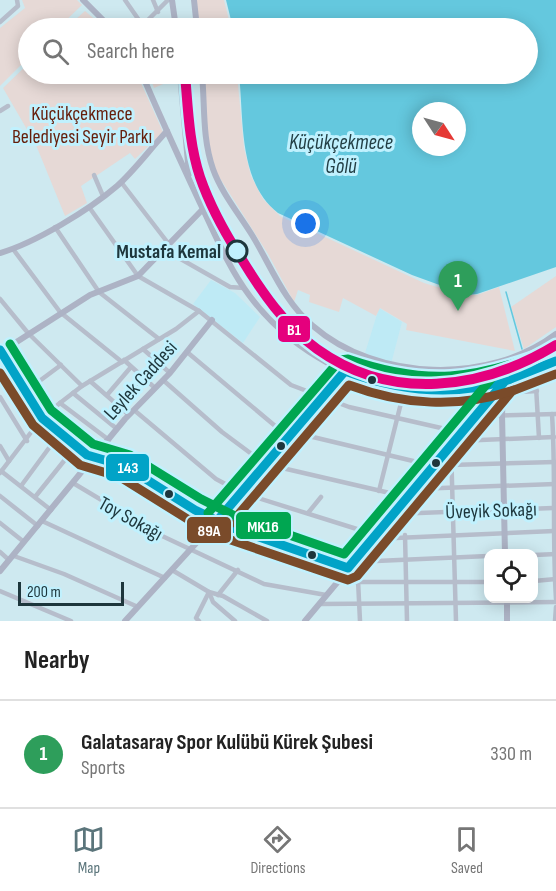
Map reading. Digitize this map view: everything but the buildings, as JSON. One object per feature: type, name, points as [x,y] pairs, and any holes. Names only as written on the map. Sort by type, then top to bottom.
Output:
[{"type":"street","points":[[0,22],[14,12],[18,6],[17,0]]},
{"type":"street","points":[[83,0],[101,18]]},
{"type":"street","points":[[125,0],[136,18]]},
{"type":"street","points":[[153,0],[158,12]]},
{"type":"street","points":[[151,18],[170,0]]},
{"type":"street","points":[[170,0],[174,18]]},
{"type":"street","points":[[194,1],[196,18]]},
{"type":"street","points":[[146,84],[190,183],[244,288],[291,339],[317,357],[363,379],[434,392],[500,388],[537,391]]},
{"type":"street","points":[[181,84],[190,183]]},
{"type":"street","points":[[203,84],[207,141],[213,171],[289,300],[312,326],[362,355],[389,366],[408,368],[458,369],[519,354],[535,348],[556,334]]},
{"type":"street","points":[[0,111],[8,106]]},
{"type":"street","points":[[0,253],[13,249],[89,207],[120,182],[167,131]]},
{"type":"street","points":[[94,176],[103,196]]},
{"type":"street","points":[[120,182],[168,243]]},
{"type":"street","points":[[89,207],[138,276],[212,320],[291,385],[322,397],[396,418],[463,433]]},
{"type":"street","points":[[203,209],[138,276],[99,292],[60,312],[1,351],[42,418],[87,455],[125,466],[217,521],[283,547],[348,568]]},
{"type":"street","points":[[55,227],[99,292],[159,339]]},
{"type":"street","points":[[13,249],[60,312],[132,367],[155,388]]},
{"type":"street","points":[[163,249],[231,286],[244,288]]},
{"type":"street","points":[[0,299],[28,333],[82,386]]},
{"type":"street","points":[[51,510],[1,472],[9,461],[27,441],[42,418],[60,403],[82,386],[159,339],[199,311]]},
{"type":"street","name":"Leylek Caddesi","points":[[0,571],[117,429],[170,373],[212,320]]},
{"type":"street","points":[[143,349],[170,373]]},
{"type":"street","points":[[187,352],[274,425],[292,432],[434,466]]},
{"type":"street","points":[[305,621],[414,489],[479,416],[500,388],[508,380],[556,361]]},
{"type":"street","points":[[0,372],[9,365]]},
{"type":"street","points":[[26,391],[61,365]]},
{"type":"street","points":[[107,395],[132,367]]},
{"type":"street","points":[[535,369],[539,438]]},
{"type":"street","points":[[128,620],[242,493],[345,371]]},
{"type":"street","points":[[121,408],[145,379]]},
{"type":"street","points":[[163,380],[222,432],[266,464],[407,498]]},
{"type":"street","points":[[505,549],[500,388],[508,380]]},
{"type":"street","points":[[90,381],[121,408],[132,412],[216,479],[242,493],[308,513],[374,537],[554,531]]},
{"type":"street","points":[[379,490],[405,387]]},
{"type":"street","points":[[73,393],[117,429]]},
{"type":"street","points":[[0,397],[27,441]]},
{"type":"street","points":[[60,403],[109,440]]},
{"type":"street","points":[[479,416],[554,414],[555,497],[553,508],[556,600],[538,601]]},
{"type":"street","points":[[21,486],[60,433]]},
{"type":"street","points":[[457,441],[503,438],[555,440]]},
{"type":"street","points":[[0,446],[9,461]]},
{"type":"street","points":[[35,497],[76,446]]},
{"type":"street","points":[[451,447],[456,621]]},
{"type":"street","points":[[451,465],[555,462]]},
{"type":"street","name":"Toy Sokağı","points":[[73,483],[160,535],[264,584],[326,595]]},
{"type":"street","points":[[414,489],[555,484]]},
{"type":"street","points":[[0,496],[40,523],[165,578]]},
{"type":"street","points":[[308,513],[321,497]]},
{"type":"street","name":"Üveyik Sokağı","points":[[393,514],[553,508]]},
{"type":"street","points":[[0,523],[24,542]]},
{"type":"street","points":[[405,535],[407,621]]},
{"type":"street","points":[[0,552],[64,574],[138,607]]},
{"type":"street","points":[[538,555],[556,554]]},
{"type":"street","points":[[354,562],[484,556]]},
{"type":"street","points":[[172,570],[209,592],[267,621]]},
{"type":"street","points":[[218,595],[238,570]]},
{"type":"street","points":[[337,582],[358,580],[406,583],[484,582]]},
{"type":"street","points":[[358,580],[360,621]]},
{"type":"street","points":[[538,581],[555,580]]},
{"type":"street","points":[[0,591],[70,621]]},
{"type":"street","points":[[198,621],[196,618],[198,611],[209,592]]},
{"type":"street","points":[[209,592],[213,602],[235,621]]},
{"type":"street","points":[[318,604],[484,603]]},
{"type":"street","points":[[507,603],[507,621]]},
{"type":"street","points":[[556,607],[556,618]]},
{"type":"shaded area","points":[[211,280],[235,293],[260,317],[243,343],[193,304]]},
{"type":"shaded area","points":[[379,308],[402,322],[391,364],[365,353]]},
{"type":"green space","points":[[22,0],[77,0],[82,5],[68,18],[18,18],[18,68],[0,86],[0,28],[25,8]]},
{"type":"green space","points":[[196,0],[224,0],[228,18],[198,18]]},
{"type":"green space","points":[[85,11],[93,18],[77,18]]},
{"type":"green space","name":"Küçükçekmece Belediyesi Seyir Parkı","points":[[18,74],[18,84],[141,84],[163,132],[135,159],[130,153],[81,186],[87,203],[65,216],[36,145],[3,88]]},
{"type":"green space","points":[[205,84],[238,84],[244,148],[251,176],[263,199],[280,216],[424,283],[461,294],[477,295],[499,287],[515,351],[406,330],[407,324],[380,308],[376,316],[343,298],[339,312],[309,302],[310,295],[298,290],[294,302],[268,254],[216,172],[208,141]]},
{"type":"green space","points":[[556,276],[556,327],[524,349],[511,307]]},
{"type":"water","name":"Küçükçekmece Gölü","points":[[226,0],[556,0],[556,267],[477,294],[467,295],[412,275],[278,213],[265,200],[256,185],[245,149],[240,84],[538,84],[538,18],[230,18]]},
{"type":"waterway","points":[[506,292],[522,349]]},
{"type":"transit line","name":"B1","points":[[186,84],[193,152],[213,209],[235,249],[265,295],[294,330],[317,349],[345,366],[375,377],[406,383],[436,384],[467,380],[498,372],[556,345]]},
{"type":"transit line","name":"MK16","points":[[10,344],[51,410],[93,444],[130,455],[201,499],[235,516],[344,554],[496,373]]},
{"type":"transit line","name":"143","points":[[0,350],[42,418],[87,455],[125,466],[195,510],[230,527],[348,568],[505,381],[556,361]]},
{"type":"transit line","name":"MK16","points":[[208,513],[340,360],[348,359],[402,373],[450,376],[499,368],[552,350]]},
{"type":"transit line","name":"143","points":[[217,521],[345,371],[386,383],[427,390],[469,389],[510,379]]},
{"type":"transit line","name":"89A","points":[[0,373],[33,425],[80,465],[120,477],[189,520],[225,538],[348,580],[357,576],[512,391],[556,374]]},
{"type":"transit line","name":"89A","points":[[226,529],[349,385],[390,397],[431,402],[473,400],[514,390]]},
{"type":"place","name":"Mustafa Kemal","points":[[237,251]]},
{"type":"place","name":"Galatasaray Spor Kulübü Kürek Şubesi","points":[[458,311]]}]
